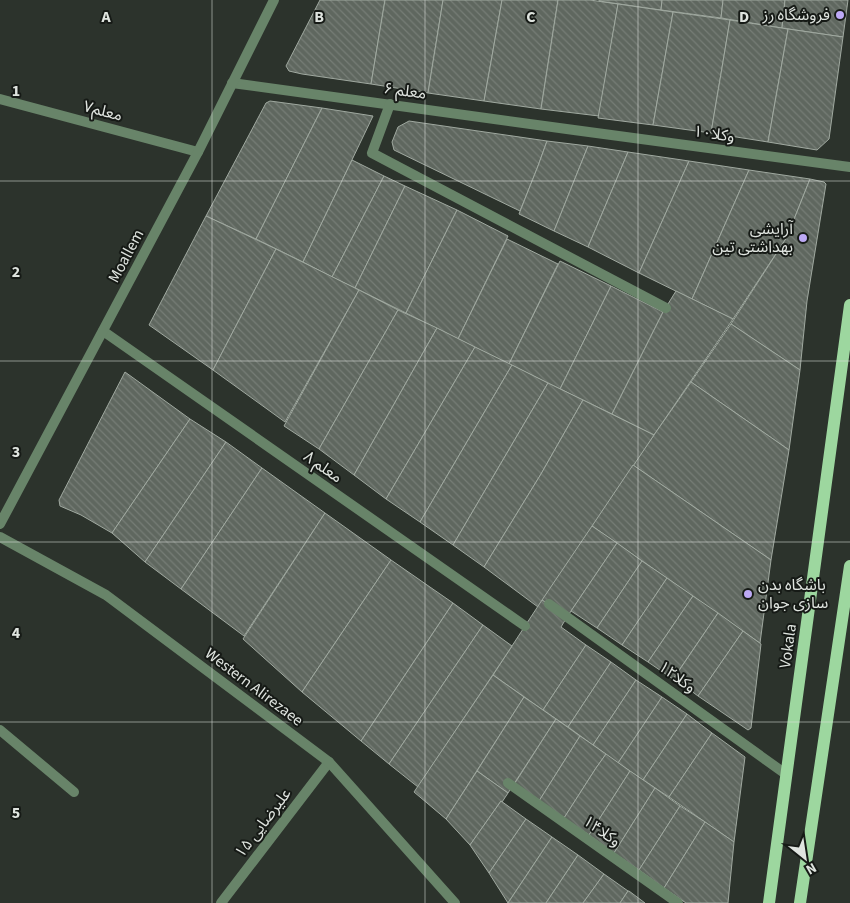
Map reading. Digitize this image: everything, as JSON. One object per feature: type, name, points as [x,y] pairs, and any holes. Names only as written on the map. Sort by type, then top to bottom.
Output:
[{"type":"main road","name":"Vokala","points":[[769,903],[850,305]]},
{"type":"main road","points":[[800,903],[850,566]]},
{"type":"street","name":"Moallem","points":[[0,524],[198,152],[274,0]]},
{"type":"street","name":"۶ معلم","points":[[232,83],[574,130]]},
{"type":"street","name":"معلم۷","points":[[0,99],[198,152]]},
{"type":"street","points":[[390,104],[372,153],[666,308]]},
{"type":"street","name":"وکلا۱۰","points":[[574,130],[850,167]]},
{"type":"street","name":"۸ معلم","points":[[103,331],[525,626]]},
{"type":"street","name":"Western Alirezaee","points":[[0,537],[106,595],[329,762],[455,903]]},
{"type":"street","name":"وکلا۱۲","points":[[549,604],[787,774]]},
{"type":"street","points":[[0,730],[74,792]]},
{"type":"street","name":"۱۵ علیرضایی","points":[[220,903],[329,762]]},
{"type":"street","name":"وکلا۱۴","points":[[508,783],[678,903]]},
{"type":"building","points":[[320,0],[385,0],[371,84],[289,71],[286,66]]},
{"type":"building","points":[[385,0],[443,0],[428,93],[371,84]]},
{"type":"building","points":[[443,0],[502,0],[484,101],[428,93]]},
{"type":"building","points":[[502,0],[558,0],[541,109],[484,101]]},
{"type":"building","points":[[558,0],[590,0],[618,4],[599,116],[541,109]]},
{"type":"building","points":[[599,0],[662,0],[661,10]]},
{"type":"building","points":[[662,0],[723,0],[721,18],[661,10]]},
{"type":"building","points":[[723,0],[785,0],[782,28],[721,18]]},
{"type":"building","points":[[785,0],[848,0],[843,37],[782,28]]},
{"type":"building","points":[[618,4],[673,12],[653,125],[598,118]]},
{"type":"building","points":[[673,12],[730,20],[711,133],[653,125]]},
{"type":"building","points":[[730,20],[788,29],[768,142],[711,133]]},
{"type":"building","points":[[788,29],[843,37],[829,139],[817,150],[768,142]]},
{"type":"building","points":[[270,101],[322,108],[256,239],[206,216],[266,103]]},
{"type":"building","points":[[322,108],[373,116],[303,262],[256,239]]},
{"type":"building","points":[[409,121],[547,141],[520,211],[394,150],[392,142],[398,127]]},
{"type":"building","points":[[547,141],[588,146],[554,231],[519,214]]},
{"type":"building","points":[[588,146],[628,152],[588,247],[554,231]]},
{"type":"building","points":[[628,152],[689,161],[639,273],[588,247]]},
{"type":"building","points":[[352,160],[384,176],[332,277],[303,262]]},
{"type":"building","points":[[689,161],[749,170],[692,299],[639,273]]},
{"type":"building","points":[[749,170],[810,179],[787,237],[733,319],[692,299]]},
{"type":"building","points":[[384,176],[405,186],[355,288],[332,277]]},
{"type":"building","points":[[810,179],[826,184],[807,301],[800,370],[731,324],[787,237]]},
{"type":"building","points":[[405,186],[457,210],[406,313],[355,288]]},
{"type":"building","points":[[457,210],[508,236],[458,339],[406,313]]},
{"type":"building","points":[[206,216],[276,249],[213,370],[149,325]]},
{"type":"building","points":[[507,239],[558,264],[509,364],[458,339]]},
{"type":"building","points":[[276,249],[359,290],[285,422],[213,370]]},
{"type":"building","points":[[560,261],[611,286],[560,389],[509,364]]},
{"type":"building","points":[[611,286],[663,312],[612,414],[560,389]]},
{"type":"building","points":[[359,290],[398,310],[319,449],[284,426]]},
{"type":"building","points":[[676,291],[733,319],[654,435],[612,414],[663,312]]},
{"type":"building","points":[[398,310],[437,328],[354,475],[319,449]]},
{"type":"building","points":[[731,324],[800,370],[789,450],[691,382]]},
{"type":"building","points":[[437,328],[475,347],[386,499],[354,475]]},
{"type":"building","points":[[475,347],[512,365],[420,522],[386,499]]},
{"type":"building","points":[[512,365],[548,383],[453,545],[420,522]]},
{"type":"building","points":[[125,372],[190,419],[112,533],[81,515],[60,506],[59,500]]},
{"type":"building","points":[[691,382],[789,450],[771,560],[633,465]]},
{"type":"building","points":[[548,383],[583,400],[541,474],[484,567],[453,545]]},
{"type":"building","points":[[583,400],[654,435],[538,607],[484,567],[541,474]]},
{"type":"building","points":[[190,419],[226,442],[145,562],[112,533]]},
{"type":"building","points":[[226,442],[262,468],[181,589],[145,562]]},
{"type":"building","points":[[633,465],[771,560],[760,643],[592,526]]},
{"type":"building","points":[[262,468],[325,513],[244,636],[181,589]]},
{"type":"building","points":[[325,513],[391,560],[302,692],[243,639]]},
{"type":"building","points":[[592,526],[617,543],[567,617],[542,600]]},
{"type":"building","points":[[617,543],[642,561],[597,628],[571,611]]},
{"type":"building","points":[[391,560],[453,603],[361,741],[302,692]]},
{"type":"building","points":[[642,561],[667,578],[622,645],[597,628]]},
{"type":"building","points":[[667,578],[693,596],[648,662],[622,645]]},
{"type":"building","points":[[693,596],[718,613],[673,679],[648,662]]},
{"type":"building","points":[[542,600],[567,617],[561,627],[586,645],[543,710],[493,675]]},
{"type":"building","points":[[453,603],[483,625],[389,764],[361,741]]},
{"type":"building","points":[[718,613],[743,631],[698,696],[674,678]]},
{"type":"building","points":[[483,625],[512,646],[418,787],[389,764]]},
{"type":"building","points":[[743,631],[761,644],[751,728],[748,730],[698,696]]},
{"type":"building","points":[[586,645],[611,662],[568,727],[543,710]]},
{"type":"building","points":[[611,662],[636,680],[593,745],[568,727]]},
{"type":"building","points":[[493,675],[524,697],[446,819],[414,792]]},
{"type":"building","points":[[636,680],[662,697],[618,763],[593,745]]},
{"type":"building","points":[[524,697],[556,719],[508,793],[477,771]]},
{"type":"building","points":[[662,697],[687,714],[643,780],[618,763]]},
{"type":"building","points":[[687,714],[712,733],[669,797],[643,780]]},
{"type":"building","points":[[556,719],[580,736],[539,801],[515,783]]},
{"type":"building","points":[[712,733],[745,757],[734,842],[669,797]]},
{"type":"building","points":[[580,736],[606,754],[564,818],[539,801]]},
{"type":"building","points":[[606,754],[630,771],[589,835],[564,818]]},
{"type":"building","points":[[477,771],[508,793],[470,845],[446,819]]},
{"type":"building","points":[[630,771],[655,788],[614,853],[589,835]]},
{"type":"building","points":[[655,788],[680,806],[639,870],[614,853]]},
{"type":"building","points":[[501,801],[526,819],[489,873],[470,845]]},
{"type":"building","points":[[680,806],[705,822],[664,888],[639,870]]},
{"type":"building","points":[[526,819],[552,837],[508,903],[489,873]]},
{"type":"building","points":[[705,822],[734,842],[728,903],[686,903],[664,888]]},
{"type":"building","points":[[552,837],[578,855],[546,903],[508,903]]},
{"type":"building","points":[[578,855],[604,874],[583,903],[546,903]]},
{"type":"building","points":[[604,874],[628,891],[620,903],[583,903]]},
{"type":"building","points":[[629,891],[645,903],[620,903]]},
{"type":"place","name":"فروشگاه رز","points":[[840,15]]},
{"type":"place","name":"آرایشی بهداشتی تین","points":[[803,238]]},
{"type":"place","name":"باشگاه بدن سازی جوان","points":[[748,594]]}]
